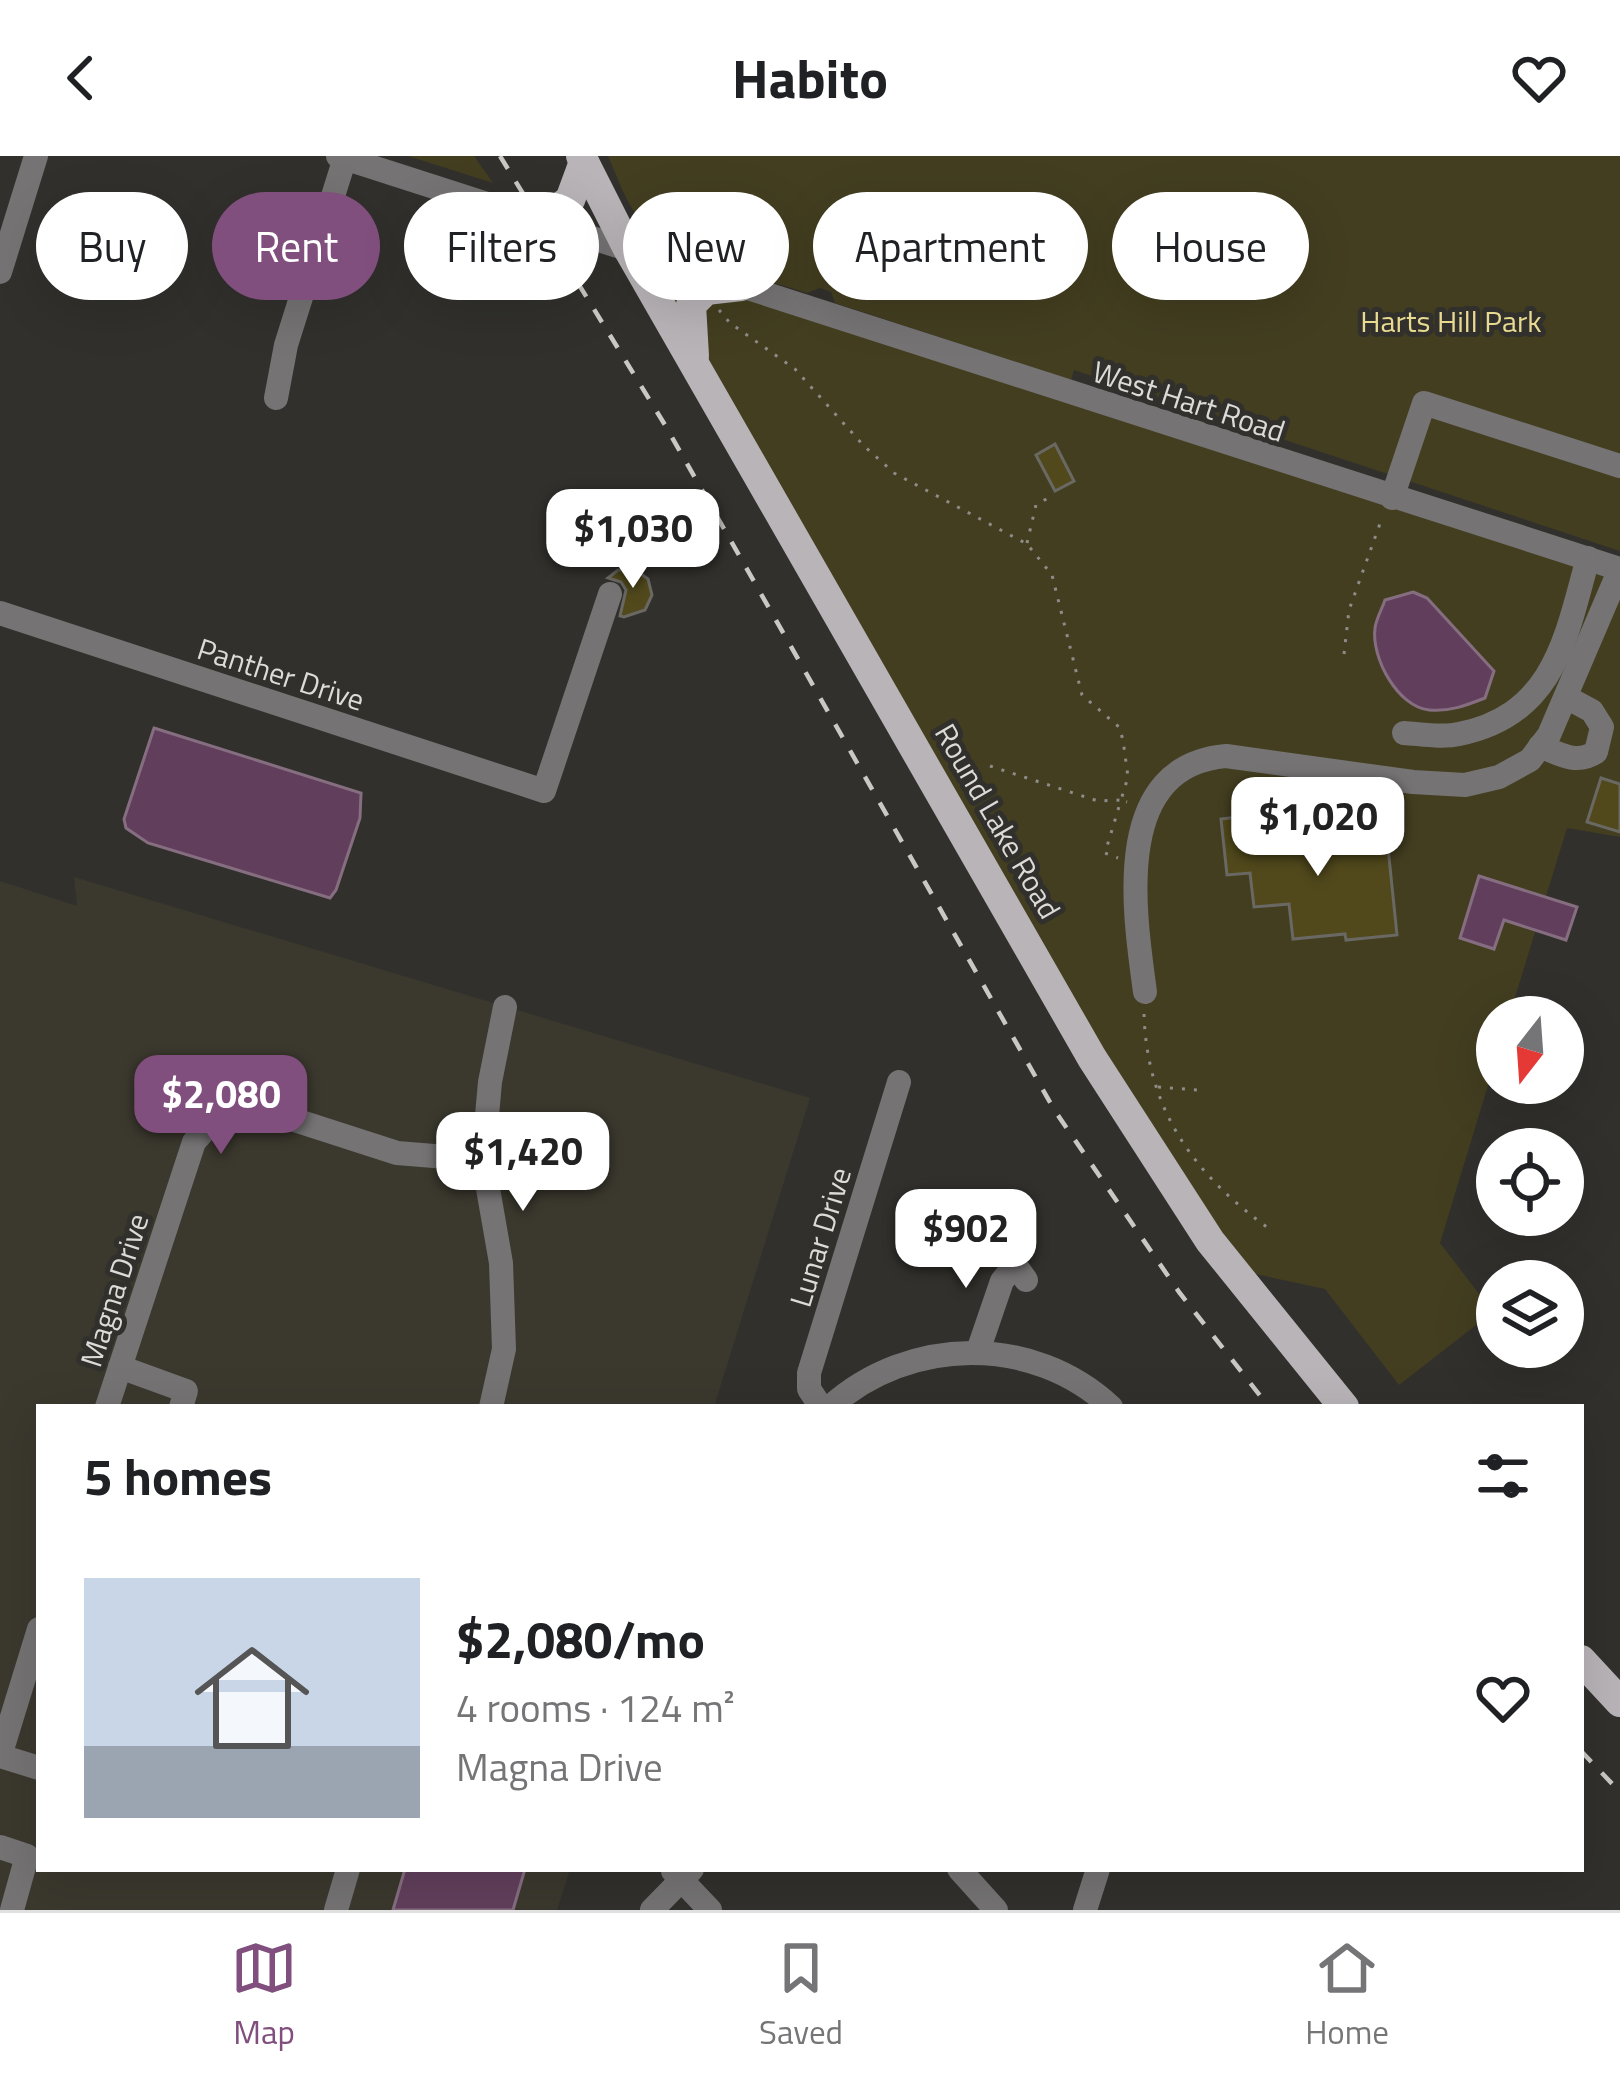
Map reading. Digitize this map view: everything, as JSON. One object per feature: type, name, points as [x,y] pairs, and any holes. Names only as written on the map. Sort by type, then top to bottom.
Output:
[{"type":"main road","points":[[572,192],[582,159]]},
{"type":"main road","name":"Round Lake Road","points":[[582,159],[623,239]]},
{"type":"main road","name":"Round Lake Road","points":[[657,300],[1092,1058],[1210,1241],[1342,1404]]},
{"type":"main road","points":[[696,300],[691,305],[696,368]]},
{"type":"main road","points":[[1584,1663],[1620,1702]]},
{"type":"street","points":[[0,272],[5,236],[37,156]]},
{"type":"street","points":[[276,398],[341,157]]},
{"type":"street","name":"West Hart Road","points":[[341,157],[453,192]]},
{"type":"street","name":"West Hart Road","points":[[751,300],[1388,505],[1620,569]]},
{"type":"street","points":[[1388,505],[1424,403],[1620,466]]},
{"type":"street","points":[[1403,733],[1456,736],[1498,722],[1530,700],[1565,643],[1588,559]]},
{"type":"street","points":[[1145,992],[1133,902],[1144,818],[1162,785],[1202,758],[1465,785],[1499,777],[1530,760],[1540,746],[1620,569]]},
{"type":"street","name":"Panther Drive","points":[[0,613],[544,791],[610,594]]},
{"type":"street","points":[[1540,746],[1568,758],[1586,759],[1596,752],[1602,727],[1592,711],[1566,697]]},
{"type":"street","points":[[492,1404],[504,1349],[501,1263],[483,1160],[490,1082],[505,1007]]},
{"type":"street","name":"Lunar Drive","points":[[822,1404],[809,1389],[809,1373],[896,1077],[915,1108]]},
{"type":"street","name":"Magna Drive","points":[[108,1404],[194,1142],[220,1114],[273,1113],[397,1153],[483,1160]]},
{"type":"street","points":[[977,1351],[1001,1281],[1015,1265]]},
{"type":"street","points":[[829,1404],[886,1370],[933,1355],[977,1351],[1020,1358],[1067,1376],[1108,1404]]},
{"type":"street","points":[[120,1367],[186,1391],[183,1404]]},
{"type":"street","points":[[33,1668],[0,1756],[36,1767]]},
{"type":"street","points":[[0,1847],[27,1856],[12,1910]]},
{"type":"street","points":[[336,1910],[348,1872]]},
{"type":"street","points":[[652,1910],[681,1872],[710,1910]]},
{"type":"street","points":[[962,1872],[996,1910]]},
{"type":"street","points":[[1085,1910],[1097,1872]]},
{"type":"path","points":[[726,300],[720,314],[796,369],[862,445],[894,473],[1027,544],[1052,574],[1082,695],[1119,727],[1127,777],[1105,854],[1125,861]]},
{"type":"path","points":[[1027,544],[1036,505],[1053,494]]},
{"type":"path","points":[[1344,654],[1349,610],[1388,505]]},
{"type":"path","points":[[990,766],[1098,801],[1135,805]]},
{"type":"path","points":[[1145,992],[1144,1020],[1156,1087],[1201,1172],[1271,1230]]},
{"type":"path","points":[[1156,1087],[1198,1090]]},
{"type":"shaded area","points":[[1413,592],[1427,598],[1494,671],[1485,698],[1451,709],[1429,710],[1397,691],[1377,653],[1376,625],[1385,600]]},
{"type":"shaded area","points":[[154,728],[361,793],[360,818],[330,898],[148,843],[126,828],[124,819]]},
{"type":"shaded area","points":[[1479,876],[1577,907],[1566,940],[1504,920],[1494,949],[1460,938]]},
{"type":"shaded area","points":[[74,877],[810,1098],[715,1404],[36,1404],[36,1872],[569,1872],[557,1910],[0,1910],[0,881],[77,906]]},
{"type":"shaded area","points":[[404,1872],[524,1872],[513,1910],[393,1910]]},
{"type":"green space","points":[[408,156],[474,156],[493,183]]},
{"type":"green space","name":"Harts Hill Park","points":[[608,156],[1620,156],[1620,551],[1074,370],[1071,380],[835,303],[1088,300],[1088,192],[813,192],[813,291],[807,293],[789,288],[789,192],[624,192]]},
{"type":"green space","points":[[658,300],[789,300],[1620,570],[1620,837],[1567,828],[1515,996],[1476,996],[1476,1104],[1482,1104],[1440,1243],[1476,1290],[1476,1325],[1399,1385],[1325,1289],[1232,1269]]},
{"type":"building","points":[[1055,444],[1074,481],[1055,491],[1036,455]]},
{"type":"building","points":[[634,569],[648,579],[652,595],[645,610],[620,616],[626,590],[621,582],[608,578],[618,570]]},
{"type":"building","points":[[1601,778],[1620,784],[1620,832],[1587,822]]},
{"type":"building","points":[[1254,815],[1257,841],[1330,830],[1331,837],[1386,828],[1397,935],[1293,939],[1289,904],[1254,907],[1250,873],[1227,875],[1221,819]]},
{"type":"railway","points":[[500,156],[665,425],[1055,1111],[1179,1292],[1267,1404]]},
{"type":"railway","points":[[1584,1754],[1620,1792]]}]
